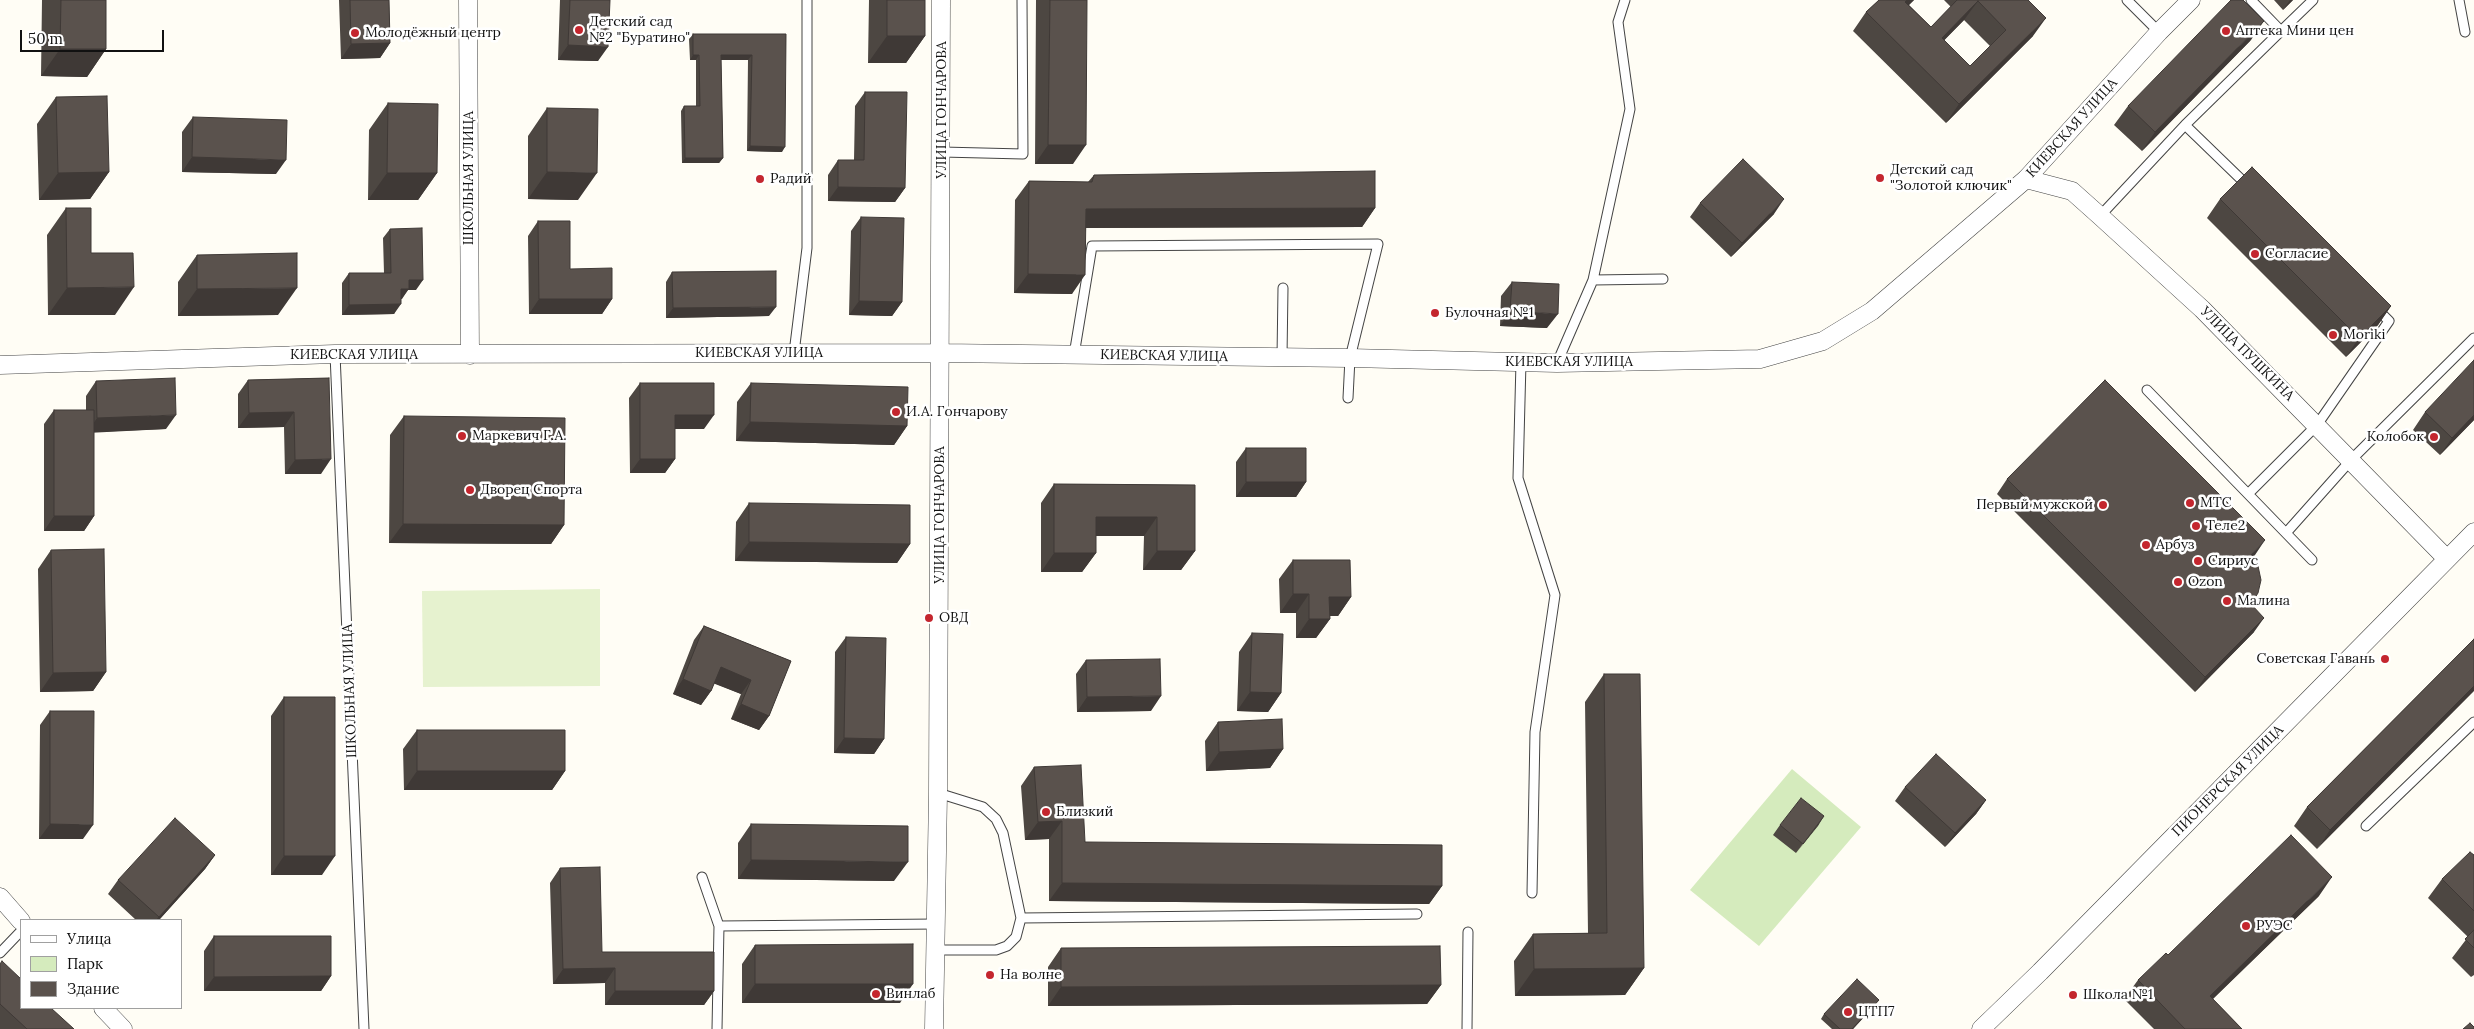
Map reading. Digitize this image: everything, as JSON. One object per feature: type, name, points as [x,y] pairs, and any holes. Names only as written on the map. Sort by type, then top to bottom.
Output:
[{"type":"street","name":"ШКОЛЬНАЯ УЛИЦА","points":[[468,0],[470,355]]},
{"type":"street","name":"УЛИЦА ГОНЧАРОВА","points":[[934,1029],[937,924],[941,353],[941,0]]},
{"type":"street","name":"КИЕВСКАЯ УЛИЦА","points":[[0,365],[335,354],[941,353],[1350,358],[1557,363],[1760,358],[1823,341],[1872,311],[2026,179],[2159,32],[2191,0]]},
{"type":"street","name":"УЛИЦА ПУШКИНА","points":[[2026,179],[2072,191],[2100,216],[2202,309],[2447,558]]},
{"type":"street","name":"ПИОНЕРСКАЯ УЛИЦА","points":[[1981,1029],[2040,972],[2474,532]]},
{"type":"street","points":[[0,898],[20,920]]},
{"type":"street","points":[[104,1009],[123,1029]]},
{"type":"lane","points":[[794,353],[807,248],[807,0]]},
{"type":"lane","points":[[942,152],[1023,154],[1022,0]]},
{"type":"lane","points":[[1557,363],[1593,280],[1630,109],[1618,22],[1626,0]]},
{"type":"lane","points":[[2127,0],[2159,32]]},
{"type":"lane","points":[[2251,0],[2281,31]]},
{"type":"lane","points":[[2100,216],[2185,125],[2314,0]]},
{"type":"lane","points":[[2459,0],[2466,32]]},
{"type":"lane","points":[[2185,125],[2255,193]]},
{"type":"lane","points":[[1074,355],[1092,246],[1378,244],[1350,358],[1348,398]]},
{"type":"lane","points":[[1593,280],[1663,279]]},
{"type":"lane","points":[[1282,357],[1283,288]]},
{"type":"lane","points":[[2248,494],[2317,425],[2389,321],[2368,301]]},
{"type":"lane","points":[[2286,533],[2351,460],[2474,338]]},
{"type":"lane","name":"ШКОЛЬНАЯ УЛИЦА","points":[[335,354],[364,1029]]},
{"type":"lane","points":[[1521,362],[1518,478],[1556,594],[1535,732],[1532,893]]},
{"type":"lane","points":[[2147,390],[2312,560]]},
{"type":"lane","points":[[2366,826],[2474,722]]},
{"type":"lane","points":[[936,950],[996,950],[1007,946],[1016,937],[1021,918],[1003,833],[996,819],[983,808],[938,793]]},
{"type":"lane","points":[[702,877],[719,926],[717,1029]]},
{"type":"lane","points":[[1021,918],[1417,914]]},
{"type":"lane","points":[[719,926],[937,924]]},
{"type":"lane","points":[[0,953],[20,932]]},
{"type":"lane","points":[[1467,1029],[1468,932]]},
{"type":"green space","points":[[600,589],[600,686],[423,687],[422,591]]},
{"type":"green space","points":[[1792,769],[1861,827],[1759,946],[1690,890]]},
{"type":"building","points":[[61,0],[106,0],[106,49],[60,49]]},
{"type":"building","points":[[350,0],[389,0],[390,43],[351,44]]},
{"type":"building","points":[[570,0],[610,0],[608,47],[568,45]]},
{"type":"building","points":[[887,0],[925,0],[925,36],[887,36]]},
{"type":"building","points":[[1050,0],[1087,0],[1086,145],[1048,145]]},
{"type":"building","points":[[1879,0],[1907,0],[1905,2],[1931,27],[1957,0],[2028,0],[2046,18],[1959,104],[1866,12]],"holes":[[[1978,1],[2006,30],[1970,66],[1942,38]]]},
{"type":"building","points":[[2231,0],[2243,0],[2264,21],[2155,132],[2128,106]]},
{"type":"building","points":[[693,34],[786,34],[785,147],[750,146],[752,55],[721,55],[723,158],[685,158],[684,106],[700,106],[699,55],[693,55]]},
{"type":"building","points":[[865,92],[907,92],[905,188],[838,187],[838,160],[864,160]]},
{"type":"building","points":[[107,96],[109,172],[58,173],[56,97]]},
{"type":"building","points":[[388,103],[438,104],[437,173],[387,173]]},
{"type":"building","points":[[547,108],[598,109],[597,173],[547,172]]},
{"type":"building","points":[[193,117],[287,120],[286,160],[192,157]]},
{"type":"building","points":[[1743,159],[1784,199],[1742,243],[1700,203]]},
{"type":"building","points":[[2252,167],[2391,306],[2359,338],[2220,199]]},
{"type":"building","points":[[1375,171],[1375,208],[1086,209],[1085,275],[1028,274],[1029,181],[1092,182],[1094,175]]},
{"type":"building","points":[[66,208],[91,208],[91,253],[133,253],[134,287],[67,288]]},
{"type":"building","points":[[861,217],[904,218],[902,302],[859,301]]},
{"type":"building","points":[[538,221],[570,221],[570,269],[612,268],[612,299],[539,299]]},
{"type":"building","points":[[422,228],[423,280],[409,280],[409,289],[401,289],[401,304],[349,305],[349,273],[391,273],[390,229]]},
{"type":"building","points":[[297,253],[297,288],[197,289],[197,255]]},
{"type":"building","points":[[776,271],[776,307],[673,308],[672,272]]},
{"type":"building","points":[[1512,282],[1559,284],[1558,314],[1510,311]]},
{"type":"building","points":[[2474,360],[2474,415],[2452,438],[2425,412]]},
{"type":"building","points":[[175,378],[176,415],[97,418],[96,381]]},
{"type":"building","points":[[329,378],[331,459],[295,460],[294,412],[249,413],[248,380]]},
{"type":"building","name":"Арбуз","points":[[2105,380],[2265,540],[2251,555],[2258,566],[2261,580],[2258,593],[2251,604],[2264,618],[2205,677],[2007,479]]},
{"type":"building","points":[[640,383],[714,383],[714,415],[675,415],[675,459],[640,459]]},
{"type":"building","points":[[751,383],[908,387],[907,426],[750,422]]},
{"type":"building","points":[[54,410],[94,410],[94,516],[54,516]]},
{"type":"building","name":"Дворец Спорта","points":[[404,416],[565,418],[564,525],[403,524]]},
{"type":"building","points":[[1246,448],[1306,448],[1306,482],[1246,482]]},
{"type":"building","points":[[1054,484],[1195,485],[1195,551],[1157,551],[1157,517],[1096,517],[1096,553],[1054,553]]},
{"type":"building","points":[[749,503],[910,505],[910,544],[749,542]]},
{"type":"building","points":[[104,549],[106,672],[53,673],[51,550]]},
{"type":"building","points":[[1293,560],[1350,560],[1351,597],[1329,597],[1330,619],[1309,619],[1309,594],[1293,594]]},
{"type":"building","points":[[704,626],[791,661],[769,716],[741,704],[751,680],[721,667],[711,691],[683,679]]},
{"type":"building","points":[[1252,633],[1283,634],[1281,693],[1250,692]]},
{"type":"building","points":[[846,637],[886,638],[884,739],[844,738]]},
{"type":"building","points":[[2474,639],[2474,686],[2330,830],[2307,807]]},
{"type":"building","points":[[1160,659],[1161,696],[1087,697],[1086,660]]},
{"type":"building","points":[[1604,674],[1640,674],[1644,968],[1534,969],[1533,934],[1607,933]]},
{"type":"building","points":[[284,697],[335,697],[335,856],[284,856]]},
{"type":"building","points":[[50,711],[94,711],[93,825],[50,824]]},
{"type":"building","points":[[1282,719],[1283,749],[1219,752],[1218,722]]},
{"type":"building","points":[[417,730],[565,730],[565,771],[417,771]]},
{"type":"building","points":[[1936,754],[1986,800],[1955,833],[1905,787]]},
{"type":"building","points":[[1081,765],[1085,842],[1442,845],[1442,886],[1062,883],[1062,821],[1038,822],[1034,767]]},
{"type":"building","points":[[1801,798],[1824,816],[1803,844],[1780,825]]},
{"type":"building","points":[[175,818],[215,855],[159,917],[118,880]]},
{"type":"building","points":[[751,824],[908,826],[908,862],[751,860]]},
{"type":"building","name":"РУЭС","points":[[2291,835],[2332,877],[2210,996],[2242,1029],[2185,1029],[2138,980],[2166,953],[2168,955]]},
{"type":"building","points":[[2470,852],[2474,855],[2474,911],[2442,879]]},
{"type":"building","points":[[600,867],[602,952],[714,952],[714,991],[615,991],[615,968],[563,969],[560,868]]},
{"type":"building","points":[[2474,930],[2474,948],[2465,939]]},
{"type":"building","points":[[214,936],[331,936],[331,976],[214,977]]},
{"type":"building","points":[[913,944],[913,984],[755,984],[755,945]]},
{"type":"building","points":[[1440,946],[1441,985],[1061,987],[1061,948]]},
{"type":"building","points":[[2,961],[20,978],[20,1009],[52,1009],[74,1029],[27,1029],[0,1004],[0,964]]},
{"type":"building","name":"ЦТП7","points":[[1857,979],[1879,1000],[1852,1029],[1840,1029],[1824,1014]]},
{"type":"building","points":[[2470,1023],[2474,1029],[2463,1029]]},
{"type":"place","name":"Детский сад №2 \"Буратино\"","points":[[579,30]]},
{"type":"place","name":"Aптека Mини цен","points":[[2226,31]]},
{"type":"place","name":"Молодёжный центр","points":[[355,33]]},
{"type":"place","name":"Детский сад \"Золотой ключик\"","points":[[1880,178]]},
{"type":"place","name":"Радий","points":[[760,179]]},
{"type":"place","name":"Согласие","points":[[2255,254]]},
{"type":"place","name":"Булочная №1","points":[[1435,313]]},
{"type":"place","name":"Moriki","points":[[2333,335]]},
{"type":"place","name":"И.А. Гончарову","points":[[896,412]]},
{"type":"place","name":"Маркевич Г.А.","points":[[462,436]]},
{"type":"place","name":"Колобок","points":[[2434,437]]},
{"type":"place","name":"Дворец Спорта","points":[[470,490]]},
{"type":"place","name":"МТС","points":[[2190,503]]},
{"type":"place","name":"Первый мужской","points":[[2103,505]]},
{"type":"place","name":"Теле2","points":[[2196,526]]},
{"type":"place","name":"Арбуз","points":[[2146,545]]},
{"type":"place","name":"Сириус","points":[[2198,561]]},
{"type":"place","name":"Ozon","points":[[2178,582]]},
{"type":"place","name":"Малина","points":[[2227,601]]},
{"type":"place","name":"ОВД","points":[[929,618]]},
{"type":"place","name":"Советская Гавань","points":[[2385,659]]},
{"type":"place","name":"Близкий","points":[[1046,812]]},
{"type":"place","name":"РУЭС","points":[[2246,926]]},
{"type":"place","name":"На волне","points":[[990,975]]},
{"type":"place","name":"Винлаб","points":[[876,994]]},
{"type":"place","name":"Школа №1","points":[[2073,995]]},
{"type":"place","name":"ЦТП7","points":[[1848,1012]]}]
